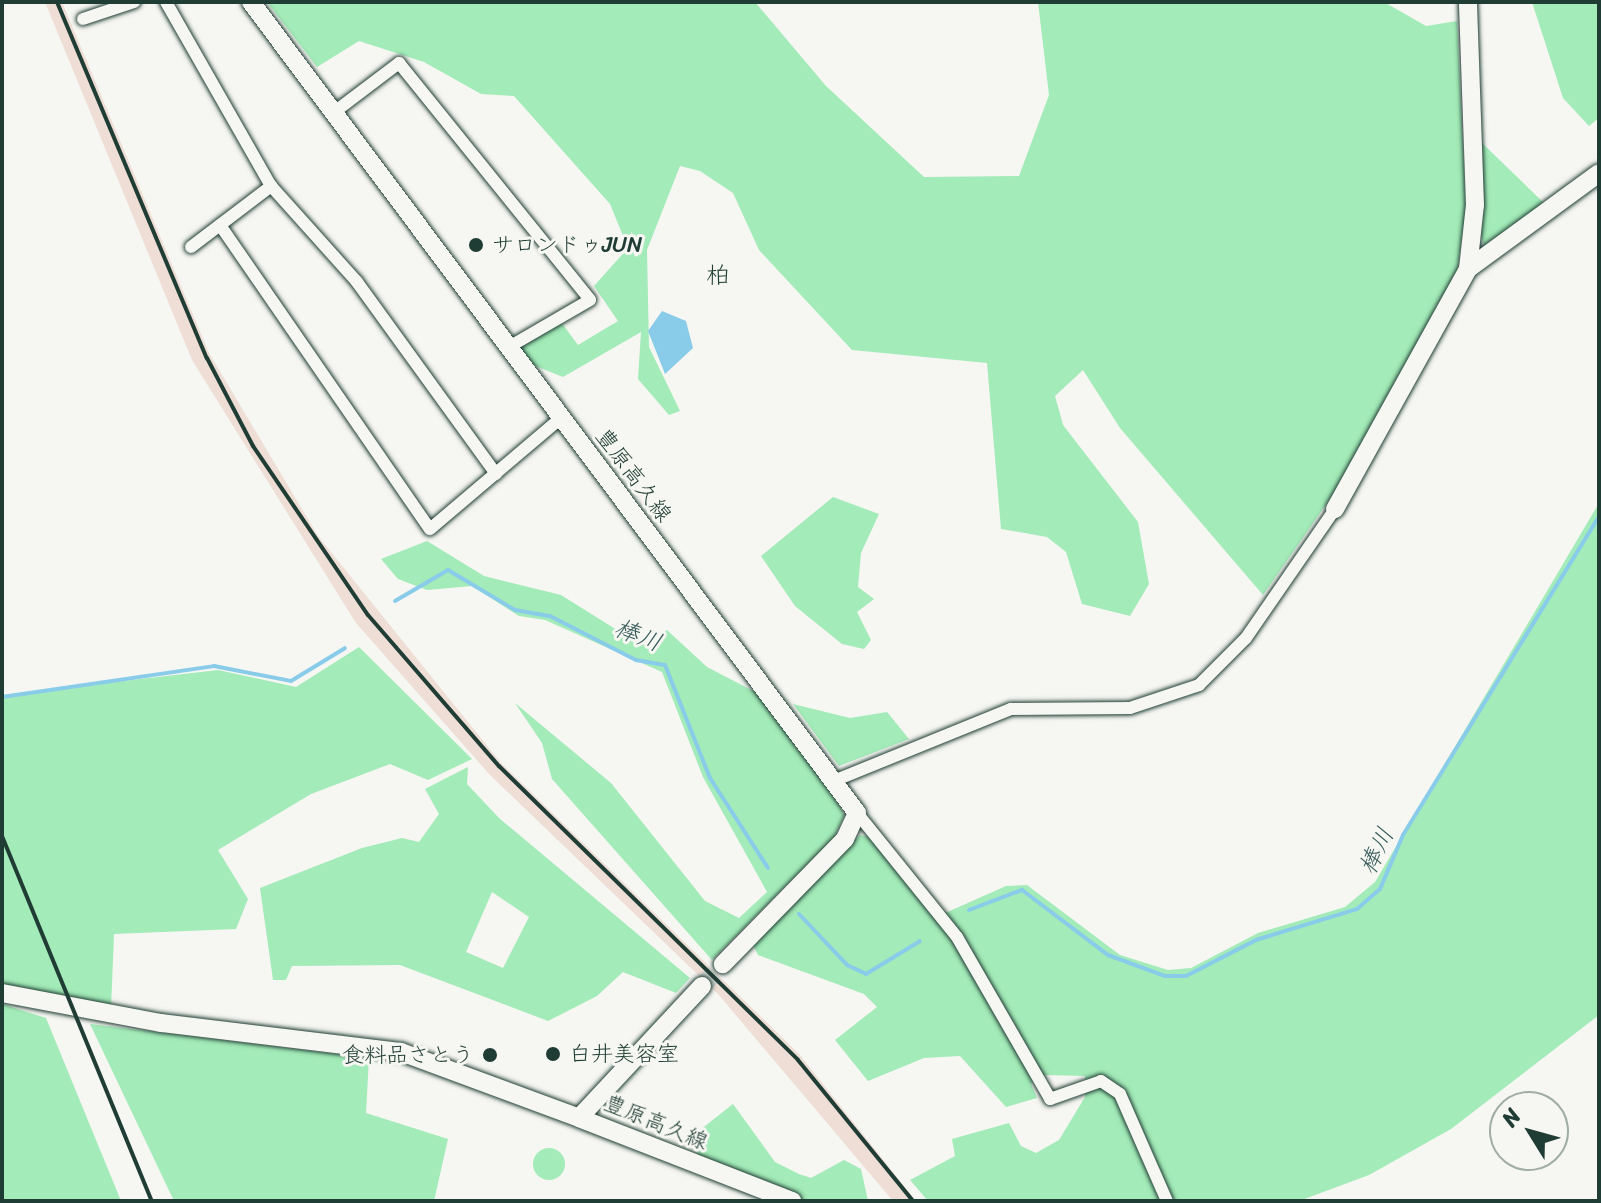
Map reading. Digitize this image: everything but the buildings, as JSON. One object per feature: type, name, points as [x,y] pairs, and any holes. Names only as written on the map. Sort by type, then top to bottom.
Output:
[{"type":"main road","name":"豊原高久線","points":[[251,2],[836,780],[857,813]]},
{"type":"main road","points":[[1335,509],[1468,269],[1475,205],[1468,2]]},
{"type":"main road","points":[[1468,269],[1599,173]]},
{"type":"main road","points":[[723,964],[845,839],[857,813]]},
{"type":"main road","name":"豊原高久線","points":[[702,986],[579,1118],[792,1201]]},
{"type":"main road","points":[[2,993],[161,1023],[401,1052],[579,1118]]},
{"type":"street","points":[[83,19],[134,2]]},
{"type":"street","points":[[166,2],[271,186],[357,282],[496,474]]},
{"type":"street","points":[[333,113],[399,63],[590,300],[509,347]]},
{"type":"street","points":[[191,247],[271,186]]},
{"type":"street","points":[[220,225],[430,529],[561,418]]},
{"type":"street","points":[[836,780],[1011,709],[1130,708],[1199,685],[1246,638],[1335,509]]},
{"type":"street","points":[[857,813],[957,937],[1046,1095],[1055,1099],[1101,1081],[1120,1094],[1167,1201]]},
{"type":"shaded area","points":[[45,2],[62,2],[209,353],[318,536],[501,763],[799,1054],[916,1201],[893,1201],[718,994],[490,775],[356,623],[192,360]]},
{"type":"green space","points":[[267,2],[755,2],[826,86],[924,177],[1019,176],[1049,95],[1038,2],[1384,2],[1426,26],[1457,21],[1466,212],[1457,272],[1350,470],[1263,595],[1120,428],[1083,370],[1055,396],[1063,425],[1138,522],[1149,584],[1130,616],[1082,604],[1066,552],[1047,537],[1001,529],[987,363],[852,350],[759,250],[733,193],[700,171],[680,166],[647,250],[649,347],[680,411],[669,415],[638,379],[641,332],[563,377],[533,365],[519,349],[561,322],[578,345],[618,321],[594,286],[628,248],[610,204],[514,96],[481,94],[424,62],[359,41],[317,67]]},
{"type":"green space","points":[[1532,2],[1599,2],[1599,118],[1589,126],[1563,98]]},
{"type":"green space","points":[[1481,142],[1546,205],[1484,245],[1481,236]]},
{"type":"green space","points":[[833,497],[879,514],[861,553],[858,587],[874,599],[857,612],[871,640],[864,649],[842,644],[795,606],[761,556]]},
{"type":"green space","points":[[1599,503],[1599,1015],[1500,1091],[1489,1091],[1489,1100],[1451,1129],[1369,1175],[1299,1201],[928,1201],[910,1180],[955,1156],[952,1139],[1009,1123],[1021,1146],[1036,1153],[1059,1140],[1085,1097],[1085,1076],[1041,1075],[1031,1084],[1037,1098],[1006,1107],[960,1056],[924,1058],[868,1081],[835,1040],[877,1007],[864,994],[758,955],[752,943],[860,835],[873,838],[934,918],[1006,886],[1027,885],[1120,955],[1168,970],[1191,968],[1258,933],[1345,907],[1375,882]]},
{"type":"green space","points":[[427,541],[484,576],[561,595],[641,645],[667,630],[707,667],[763,696],[838,801],[844,816],[834,837],[712,960],[552,779],[542,743],[515,703],[611,783],[705,901],[739,918],[767,892],[703,777],[662,672],[545,620],[519,616],[472,586],[427,590],[398,579],[381,559]]},
{"type":"green space","points":[[359,647],[472,759],[428,780],[390,764],[311,794],[218,850],[248,899],[236,929],[114,934],[111,1009],[2,1002],[2,695],[218,670],[296,687]]},
{"type":"green space","points":[[793,704],[850,718],[887,712],[909,739],[839,766]]},
{"type":"green space","points":[[468,767],[467,784],[499,818],[690,978],[676,993],[623,972],[597,996],[548,1021],[400,965],[292,966],[286,980],[273,980],[260,888],[362,848],[402,838],[419,842],[439,814],[425,789]],"holes":[[[492,892],[529,917],[503,968],[466,952]]]},
{"type":"green space","points":[[2,1004],[46,1018],[121,1201],[2,1201]]},
{"type":"green space","points":[[90,1024],[369,1058],[366,1113],[448,1139],[434,1201],[174,1201]]},
{"type":"green space","points":[[733,1104],[775,1162],[811,1178],[844,1160],[861,1169],[868,1201],[802,1201],[698,1159],[695,1134]]},
{"type":"green space","points":[[549,1148],[560,1153],[565,1164],[560,1175],[549,1180],[538,1175],[533,1164],[538,1153]]},
{"type":"water","points":[[662,311],[686,321],[693,348],[665,374],[648,331]]},
{"type":"waterway","name":"棒川","points":[[969,910],[1022,890],[1108,955],[1165,976],[1186,976],[1256,940],[1357,909],[1380,889],[1403,835],[1599,516]]},
{"type":"waterway","name":"棒川","points":[[395,601],[448,570],[515,610],[550,616],[636,660],[665,665],[710,778],[768,868]]},
{"type":"waterway","name":"棒川","points":[[2,697],[214,666],[291,681],[345,648]]},
{"type":"waterway","name":"棒川","points":[[799,914],[847,965],[866,974],[920,941]]},
{"type":"tunnel","points":[[702,986],[723,964]]},
{"type":"railway","points":[[57,2],[207,358],[253,446],[368,615],[499,766],[798,1060],[913,1201]]},
{"type":"railway","points":[[2,836],[152,1201]]},
{"type":"place","name":"サロンドゥJUN","points":[[476,245]]},
{"type":"place","name":"白井美容室","points":[[553,1054]]},
{"type":"place","name":"食料品さとう","points":[[490,1055]]},
{"type":"district","name":"柏","points":[[718,276]]}]
